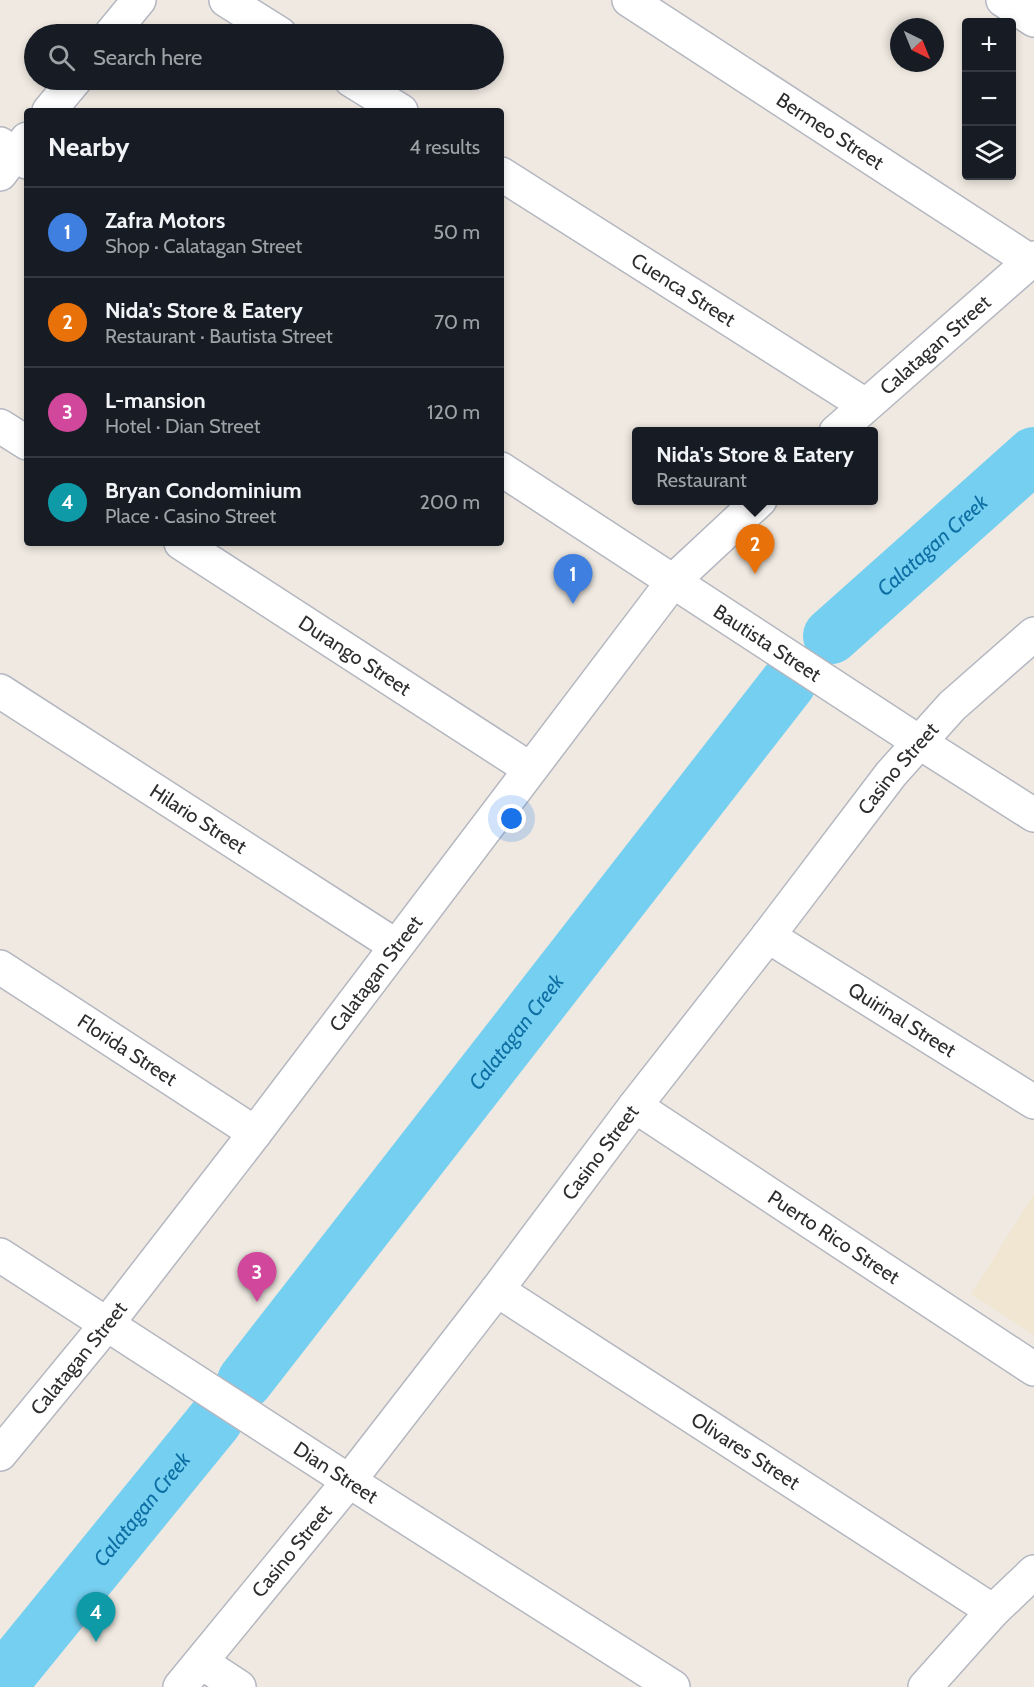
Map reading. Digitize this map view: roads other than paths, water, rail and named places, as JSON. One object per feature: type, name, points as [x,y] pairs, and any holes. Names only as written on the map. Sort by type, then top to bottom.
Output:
[{"type":"street","points":[[119,24],[139,0]]},
{"type":"street","points":[[226,0],[264,24]]},
{"type":"street","name":"Bermeo Street","points":[[629,0],[1032,260]]},
{"type":"street","points":[[1003,0],[1034,20]]},
{"type":"street","points":[[52,108],[67,90]]},
{"type":"street","points":[[367,90],[396,108]]},
{"type":"street","name":"Cuenca Street","points":[[504,176],[865,405]]},
{"type":"street","name":"Calatagan Street","points":[[841,427],[1032,260]]},
{"type":"street","points":[[0,426],[24,441]]},
{"type":"street","name":"Bautista Street","points":[[504,471],[1034,815]]},
{"type":"street","name":"Calatagan Street","points":[[0,1454],[106,1324],[255,1133],[674,580],[756,505]]},
{"type":"street","name":"Durango Street","points":[[186,546],[530,769]]},
{"type":"street","name":"Casino Street","points":[[180,1687],[349,1481],[891,774],[952,706],[1034,634]]},
{"type":"street","name":"Hilario Street","points":[[0,691],[396,946]]},
{"type":"street","name":"Quirinal Street","points":[[768,936],[1034,1102]]},
{"type":"street","name":"Florida Street","points":[[0,967],[255,1133]]},
{"type":"street","name":"Puerto Rico Street","points":[[635,1106],[1034,1369]]},
{"type":"street","name":"Dian Street","points":[[0,1255],[673,1687]]},
{"type":"street","name":"Olivares Street","points":[[497,1290],[993,1611]]},
{"type":"street","points":[[925,1687],[993,1611],[1034,1572]]},
{"type":"street","points":[[201,1662],[239,1687]]},
{"type":"waterway","name":"Calatagan Creek","points":[[831,636],[1034,455]]},
{"type":"waterway","name":"Calatagan Creek","points":[[245,1381],[788,683]]},
{"type":"waterway","name":"Calatagan Creek","points":[[0,1684],[215,1420]]},
{"type":"place","name":"Nida's Store & Eatery","points":[[755,574]]},
{"type":"place","name":"Zafra Motors","points":[[573,604]]},
{"type":"place","name":"L-mansion","points":[[257,1302]]},
{"type":"place","name":"Bryan Condominium","points":[[96,1642]]}]
